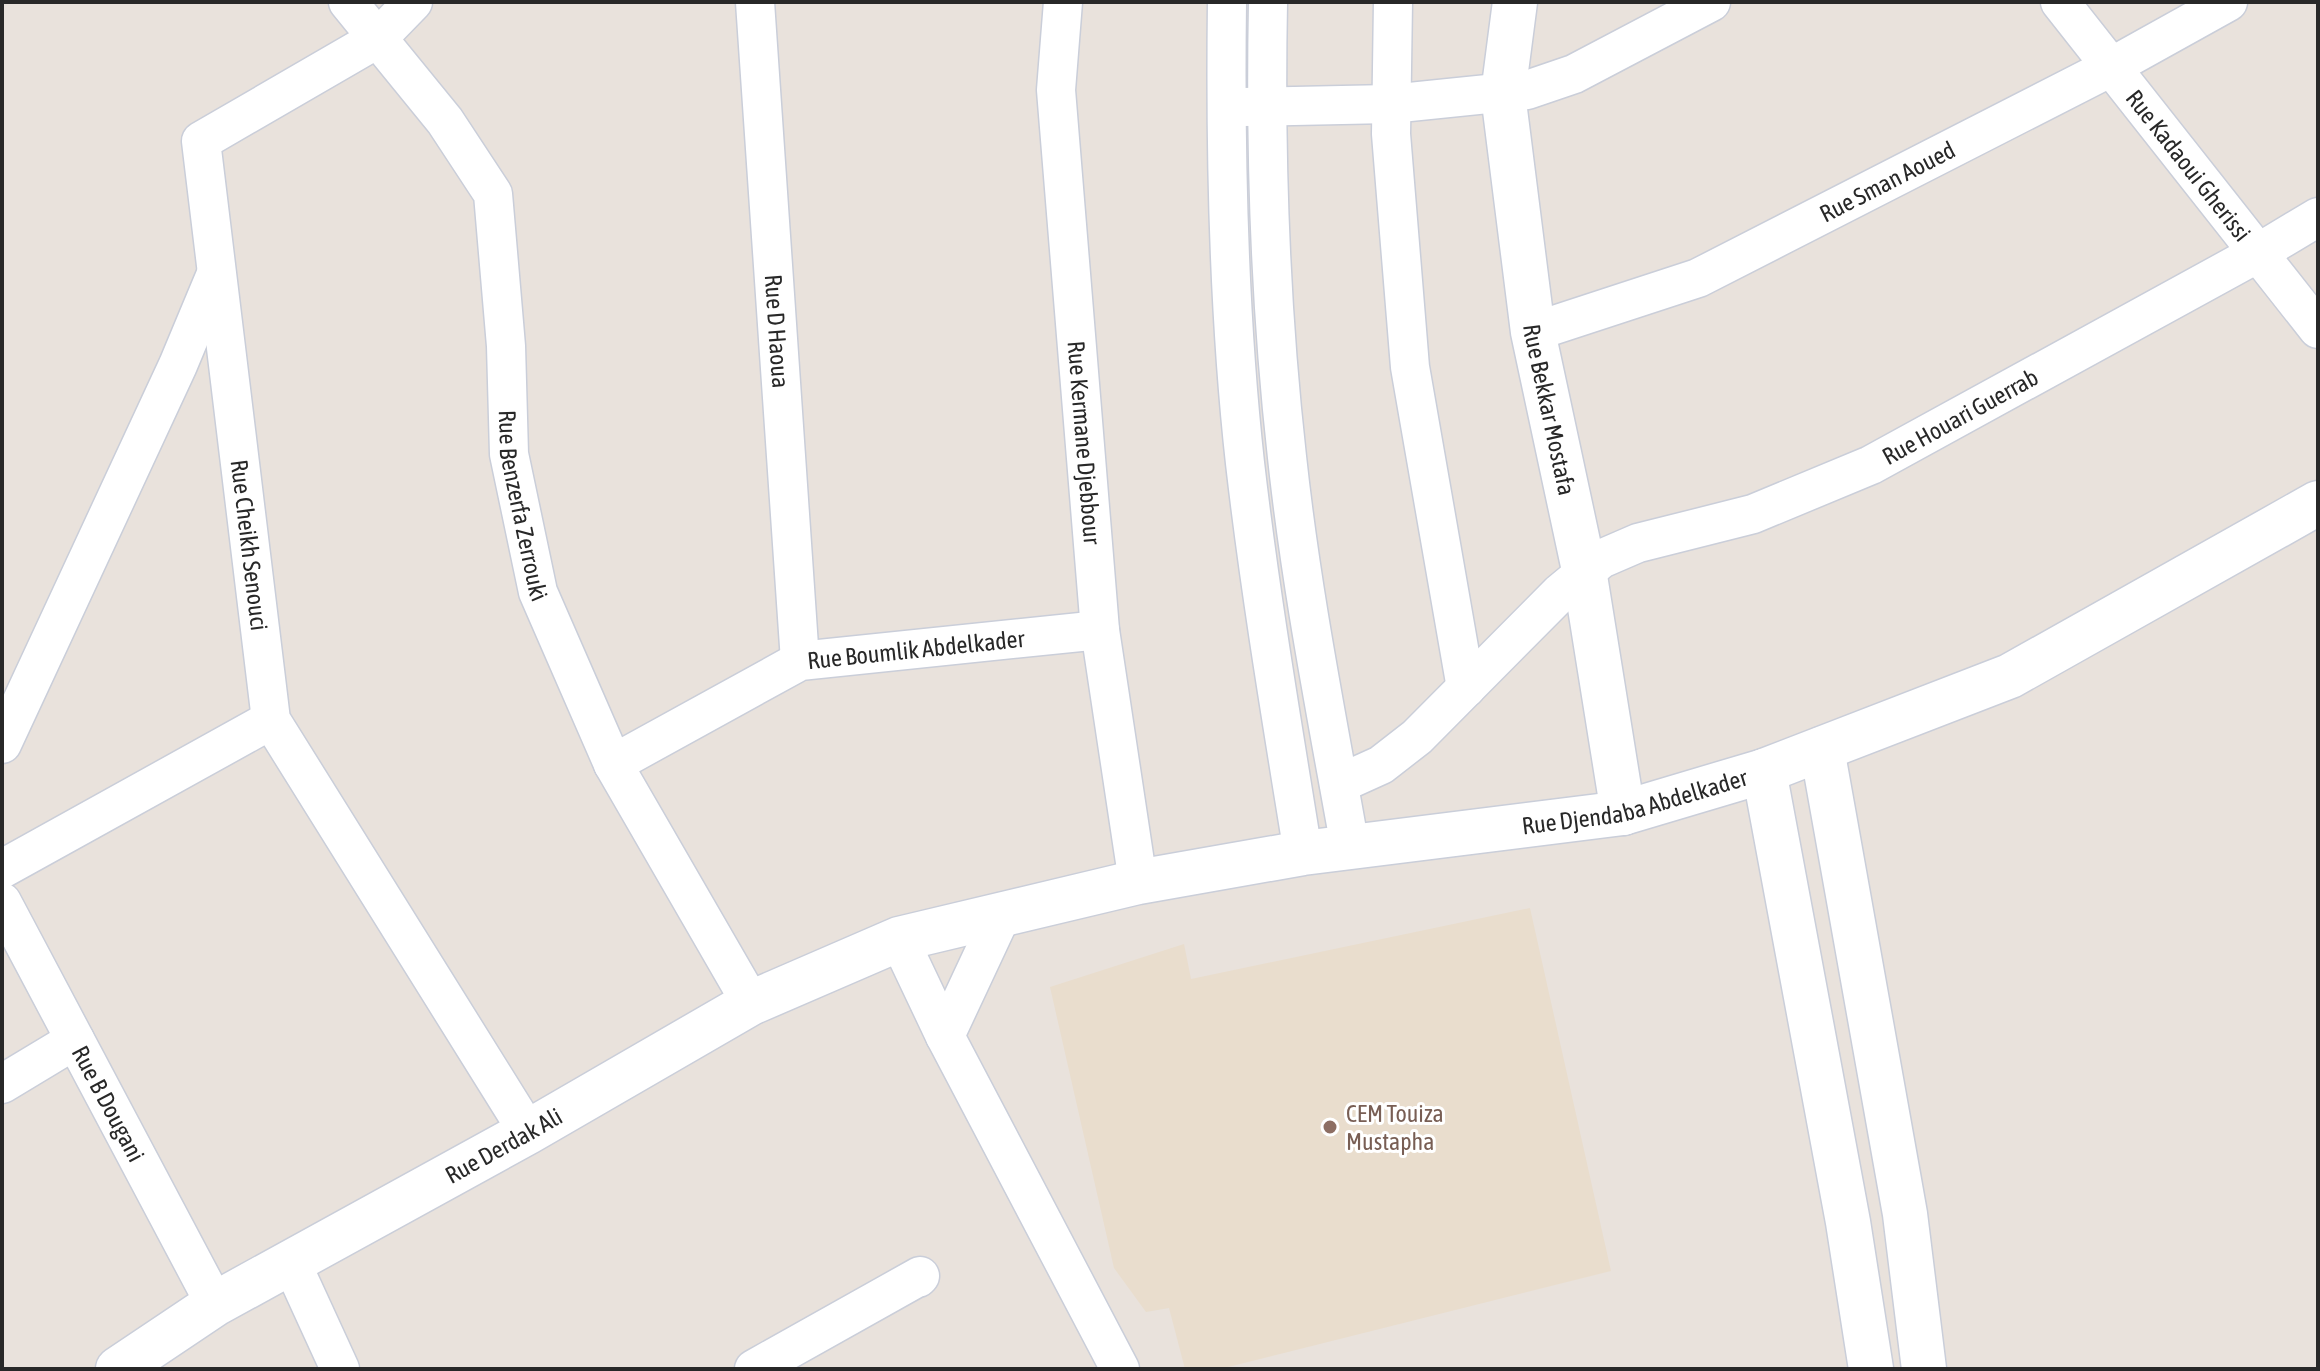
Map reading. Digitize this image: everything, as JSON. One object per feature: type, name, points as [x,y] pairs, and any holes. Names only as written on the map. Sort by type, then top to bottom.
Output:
[{"type":"street","name":"Rue Benzerfa Zerrouki","points":[[348,2],[445,121],[493,194],[506,346],[509,454],[538,592],[613,764],[751,1003]]},
{"type":"street","name":"Rue Cheikh Senouci","points":[[413,2],[377,39],[201,141],[271,720],[528,1132]]},
{"type":"street","name":"Rue D Haoua","points":[[755,2],[800,661]]},
{"type":"street","name":"Rue Kermane Djebbour","points":[[1063,2],[1056,90],[1100,630],[1138,882]]},
{"type":"street","points":[[1227,2],[1226,107],[1231,285],[1245,462],[1303,853]]},
{"type":"street","points":[[1268,2],[1266,107],[1270,238],[1287,458],[1302,574],[1350,847]]},
{"type":"street","points":[[1393,2],[1390,104],[1410,367],[1466,688]]},
{"type":"street","name":"Rue Bekkar Mostafa","points":[[1515,2],[1503,94],[1533,332],[1584,570],[1623,813]]},
{"type":"street","points":[[1226,107],[1390,104],[1503,94],[1551,84],[1711,2]]},
{"type":"street","name":"Rue Kadaoui Gherissi","points":[[2060,2],[2318,329]]},
{"type":"street","name":"Rue Sman Aoued","points":[[1533,332],[1698,278],[2111,67],[2228,2]]},
{"type":"street","name":"Rue Houari Guerrab","points":[[1339,784],[1381,765],[1400,752],[1584,570],[1619,549],[1753,514],[1871,465],[2318,217]]},
{"type":"street","points":[[2,744],[178,365],[217,271]]},
{"type":"street","name":"Rue Djendaba Abdelkader","points":[[899,939],[1138,882],[1303,853],[1623,813],[1764,771],[2010,676],[2318,503]]},
{"type":"street","name":"Rue Boumlik Abdelkader","points":[[613,764],[800,661],[1100,630]]},
{"type":"street","points":[[2,869],[271,720]]},
{"type":"street","points":[[1822,749],[1905,1214],[1924,1369]]},
{"type":"street","points":[[1764,771],[1846,1207],[1871,1369]]},
{"type":"street","name":"Rue B Dougani","points":[[2,902],[215,1304]]},
{"type":"street","points":[[945,1036],[1002,914]]},
{"type":"street","points":[[899,939],[945,1036],[1120,1369]]},
{"type":"street","name":"Rue Derdak Ali","points":[[118,1369],[215,1304],[528,1132],[751,1003],[899,939]]},
{"type":"street","points":[[2,1084],[75,1040]]},
{"type":"street","points":[[291,1262],[340,1369]]},
{"type":"street","points":[[754,1369],[920,1276],[918,1278]]},
{"type":"shaded area","name":"CEM Touiza Mustapha","points":[[1530,908],[1611,1271],[1220,1369],[1185,1369],[1169,1308],[1146,1312],[1114,1268],[1050,987],[1184,944],[1191,979]]},
{"type":"place","name":"CEM Touiza Mustapha","points":[[1330,1127]]}]
